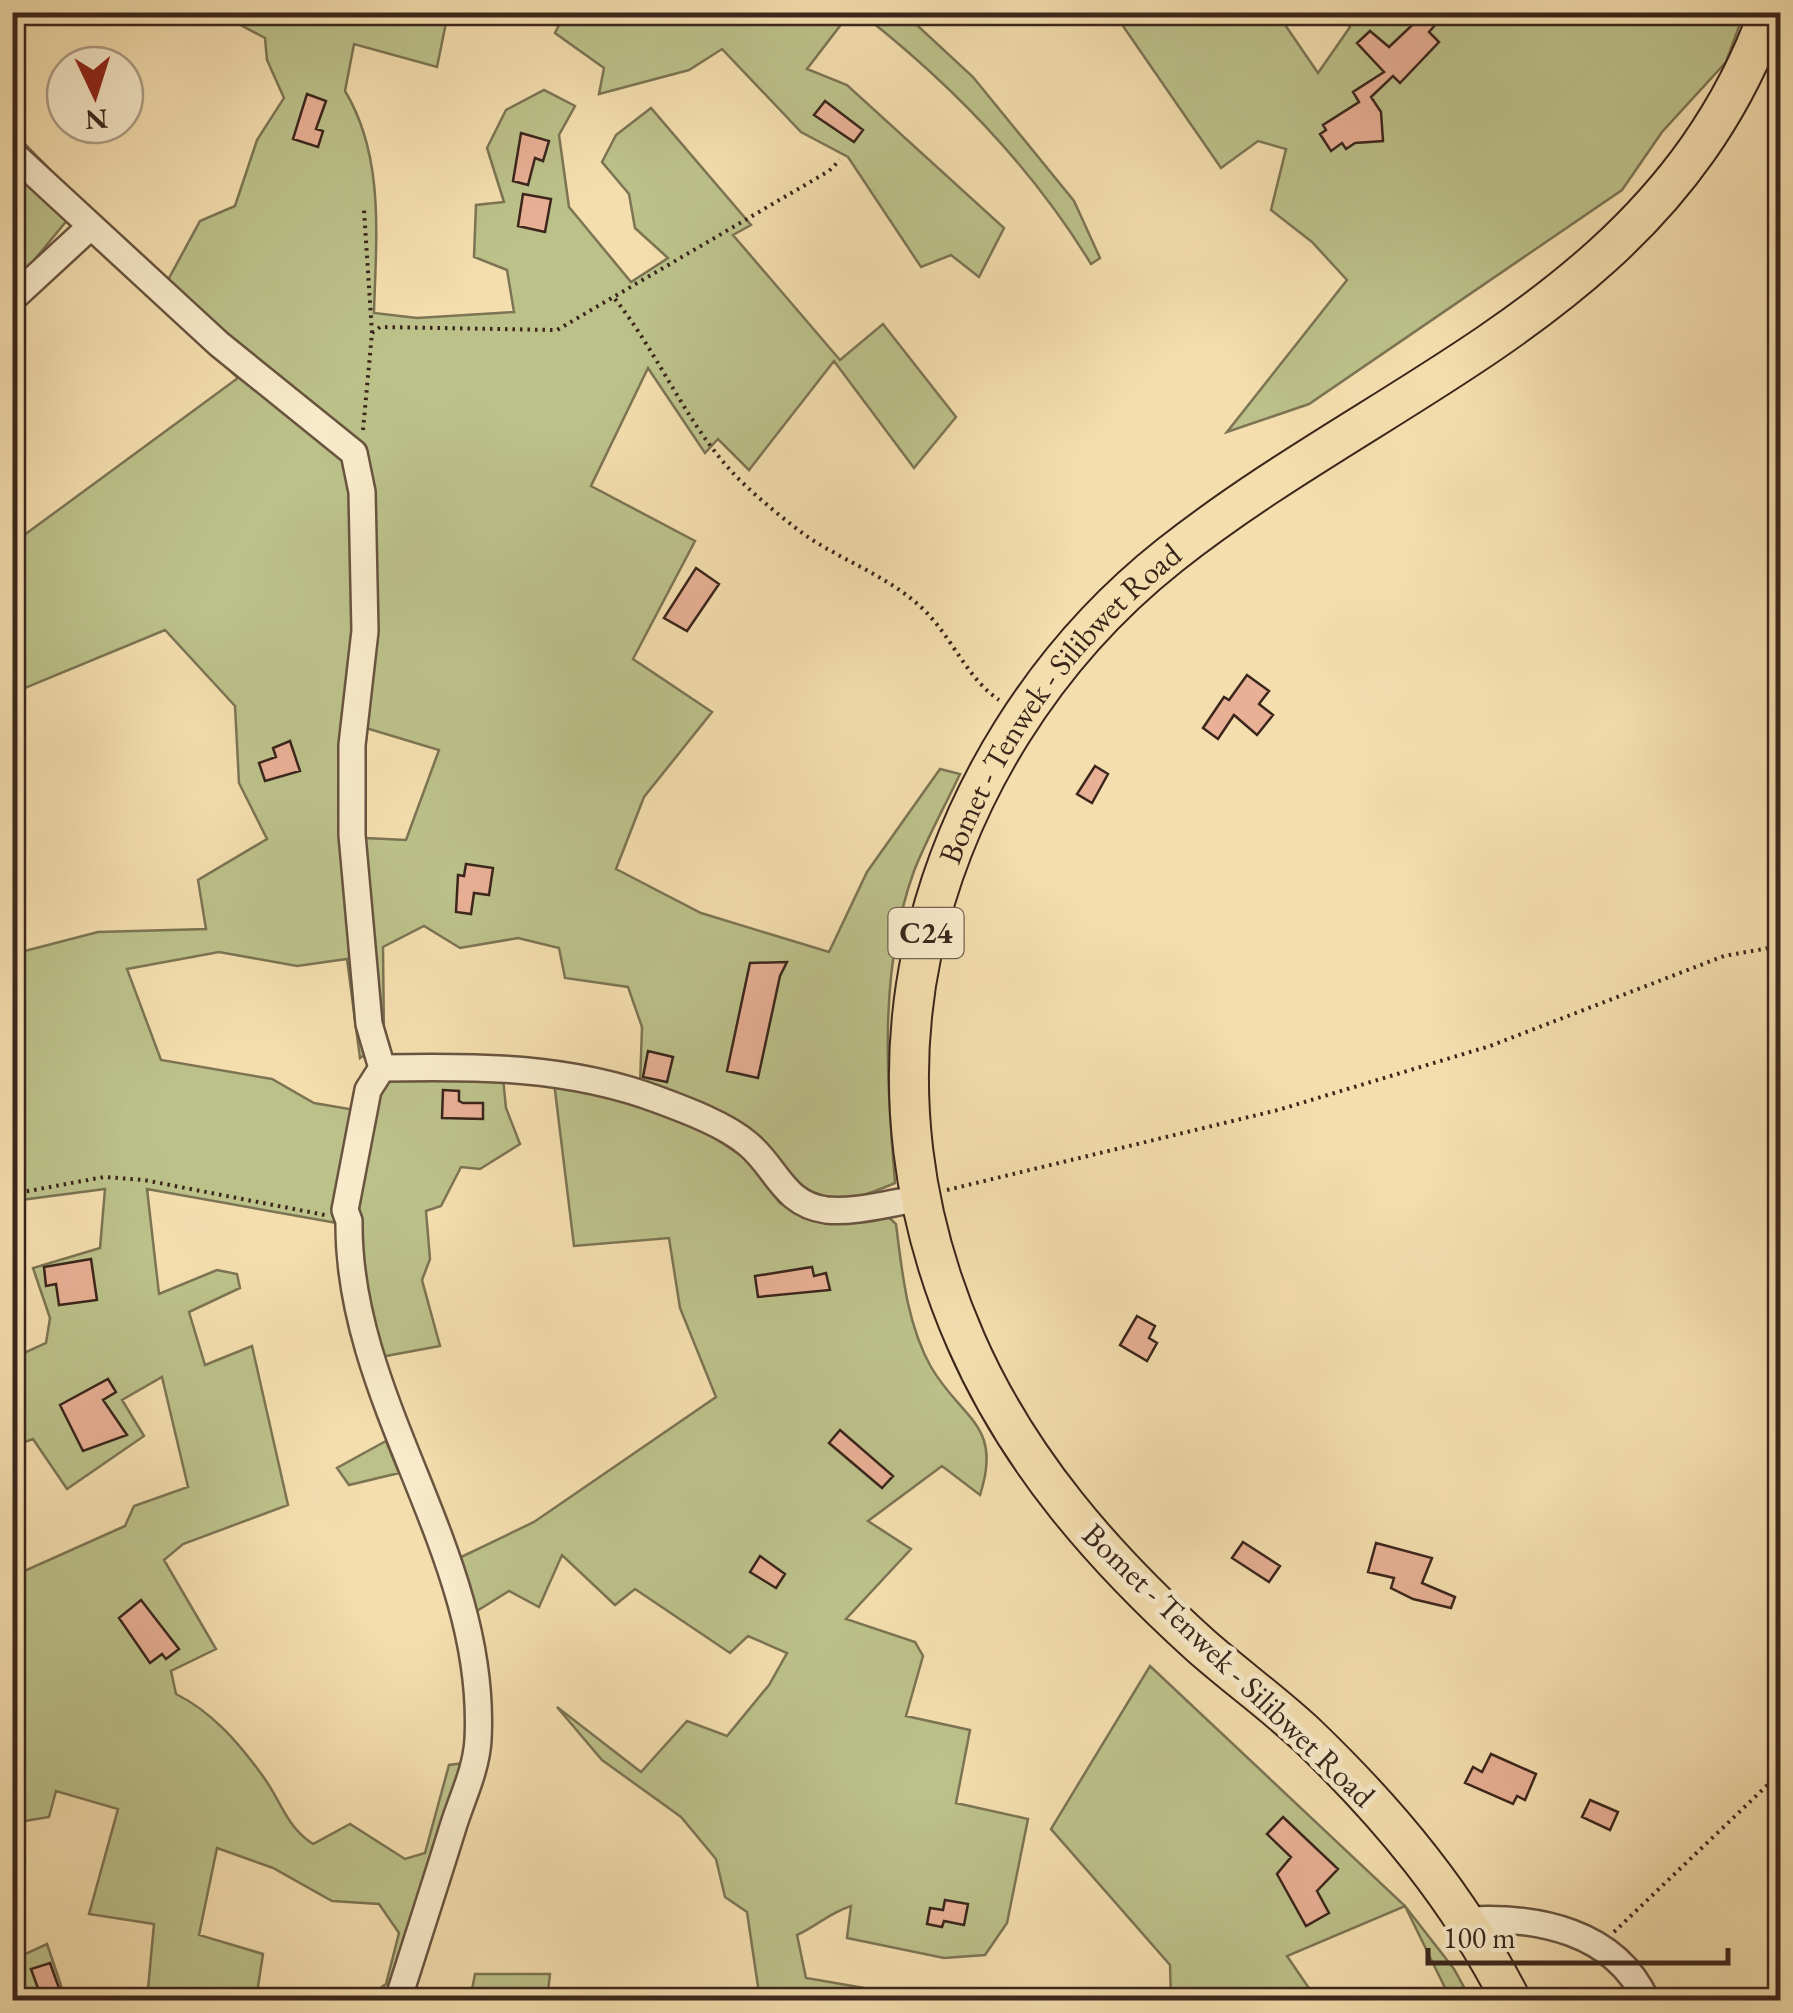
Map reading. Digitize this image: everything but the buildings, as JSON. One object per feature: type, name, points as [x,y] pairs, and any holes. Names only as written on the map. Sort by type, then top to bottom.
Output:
[{"type":"main road","name":"Bomet - Tenwek - Silibwet Road","points":[[1510,2000],[1467,1920],[1382,1812],[1304,1732],[1146,1593],[1099,1546],[1045,1482],[997,1408],[934,1260],[917,1199],[909,1128],[915,985],[929,921],[976,797],[1022,715],[1090,628],[1170,555],[1482,352],[1586,270],[1647,213],[1699,148],[1769,29]]},
{"type":"street","points":[[12,153],[219,344],[354,453],[362,492],[365,632],[352,746],[352,835],[364,990],[382,1068],[368,1090],[345,1210],[350,1221],[353,1298],[377,1376],[446,1552],[473,1652],[478,1709],[474,1769],[398,2000]]},
{"type":"street","points":[[12,299],[90,227]]},
{"type":"street","points":[[382,1068],[521,1070],[598,1082],[660,1100],[748,1144],[777,1183],[800,1203],[828,1210],[917,1199]]},
{"type":"street","points":[[1467,1920],[1512,1918],[1602,1943],[1646,2000]]},
{"type":"path","points":[[372,333],[380,327],[557,330],[829,172],[840,160]]},
{"type":"path","points":[[354,453],[363,430],[372,333],[364,210]]},
{"type":"path","points":[[615,299],[650,342],[702,434],[744,484],[806,536],[872,571],[926,612],[982,688],[1022,715]]},
{"type":"path","points":[[917,1199],[1010,1172],[1278,1110],[1490,1046],[1724,956],[1780,946]]},
{"type":"path","points":[[12,1194],[104,1177],[144,1180],[350,1221]]},
{"type":"path","points":[[1602,1943],[1780,1773]]},
{"type":"green space","points":[[218,13],[448,13],[437,67],[354,44],[345,91],[358,116],[372,170],[376,227],[374,313],[417,318],[514,312],[507,270],[474,257],[476,205],[504,202],[487,148],[506,110],[544,90],[575,106],[559,135],[569,207],[631,282],[668,258],[635,228],[629,194],[602,162],[616,135],[651,108],[751,225],[733,235],[840,360],[883,324],[956,417],[914,468],[834,361],[749,470],[718,439],[705,453],[648,368],[591,486],[695,541],[633,659],[712,712],[644,797],[616,869],[701,913],[829,952],[867,872],[940,769],[960,774],[914,871],[895,947],[888,1065],[895,1183],[845,1198],[806,1190],[757,1165],[640,1086],[642,1027],[628,987],[565,978],[559,948],[518,938],[460,948],[424,926],[383,947],[384,1041],[360,1058],[347,959],[297,966],[219,952],[127,969],[161,1060],[272,1079],[314,1103],[355,1110],[337,1223],[147,1189],[159,1294],[217,1270],[237,1274],[240,1288],[189,1312],[205,1365],[252,1346],[288,1505],[183,1544],[164,1560],[216,1649],[171,1671],[176,1694],[213,1719],[234,1740],[269,1784],[290,1821],[313,1844],[350,1824],[405,1859],[425,1853],[449,1765],[465,1763],[391,2000],[363,2000],[386,1984],[399,1933],[379,1904],[332,1901],[273,1868],[217,1848],[199,1935],[263,1954],[256,2000],[147,2000],[154,1924],[89,1914],[118,1809],[56,1791],[49,1817],[13,1823],[13,1576],[125,1526],[134,1506],[188,1487],[162,1377],[122,1400],[144,1436],[67,1489],[33,1439],[13,1446],[13,1358],[46,1343],[50,1318],[33,1268],[100,1248],[105,1189],[13,1201],[13,954],[98,932],[206,929],[198,880],[267,839],[239,783],[235,706],[165,630],[13,693],[12,544],[238,378],[156,302],[200,221],[235,206],[257,140],[284,98],[267,60],[265,38]],"holes":[[[346,722],[439,750],[406,840],[365,838],[341,786]]]},
{"type":"green space","points":[[565,13],[904,13],[973,77],[1074,201],[1100,258],[1091,264],[1044,195],[990,131],[931,72],[867,18],[843,22],[807,69],[847,85],[1004,228],[979,277],[951,255],[921,267],[848,157],[801,132],[722,49],[689,70],[599,94],[604,68],[555,33]]},
{"type":"green space","points":[[1114,13],[1277,13],[1318,73],[1350,27],[1337,13],[1744,13],[1726,62],[1662,132],[1622,190],[1309,404],[1227,432],[1347,280],[1312,242],[1271,210],[1286,149],[1258,141],[1221,168]]},
{"type":"green space","points":[[13,132],[82,202],[13,286]]},
{"type":"green space","points":[[390,1077],[503,1078],[506,1108],[520,1144],[480,1169],[461,1167],[441,1206],[426,1211],[430,1259],[422,1280],[440,1346],[375,1358],[355,1204],[377,1085]]},
{"type":"green space","points":[[554,1082],[666,1113],[739,1149],[780,1203],[807,1216],[885,1214],[896,1224],[907,1297],[923,1350],[943,1385],[983,1437],[986,1471],[980,1495],[942,1466],[868,1521],[911,1549],[846,1619],[915,1642],[923,1656],[906,1716],[970,1730],[956,1803],[1028,1819],[1007,1923],[985,1955],[944,1958],[847,1938],[851,1906],[797,1935],[806,1978],[905,1995],[909,2000],[760,2000],[747,1912],[725,1897],[716,1859],[681,1817],[602,1760],[557,1707],[641,1772],[687,1721],[727,1736],[769,1685],[787,1653],[748,1636],[730,1653],[635,1589],[615,1605],[562,1555],[539,1607],[509,1591],[472,1614],[459,1558],[534,1522],[716,1397],[680,1308],[669,1238],[574,1246]]},
{"type":"green space","points":[[386,1441],[399,1473],[349,1485],[337,1468]]},
{"type":"green space","points":[[1150,1666],[1405,1906],[1287,1956],[1317,2000],[1171,2000],[1170,1965],[1051,1829]]},
{"type":"green space","points":[[1405,1906],[1454,1969],[1471,2000],[1451,2000]]},
{"type":"green space","points":[[47,1944],[66,2000],[13,2000],[12,1960]]},
{"type":"green space","points":[[475,1974],[550,1974],[547,2000],[470,2000]]}]
